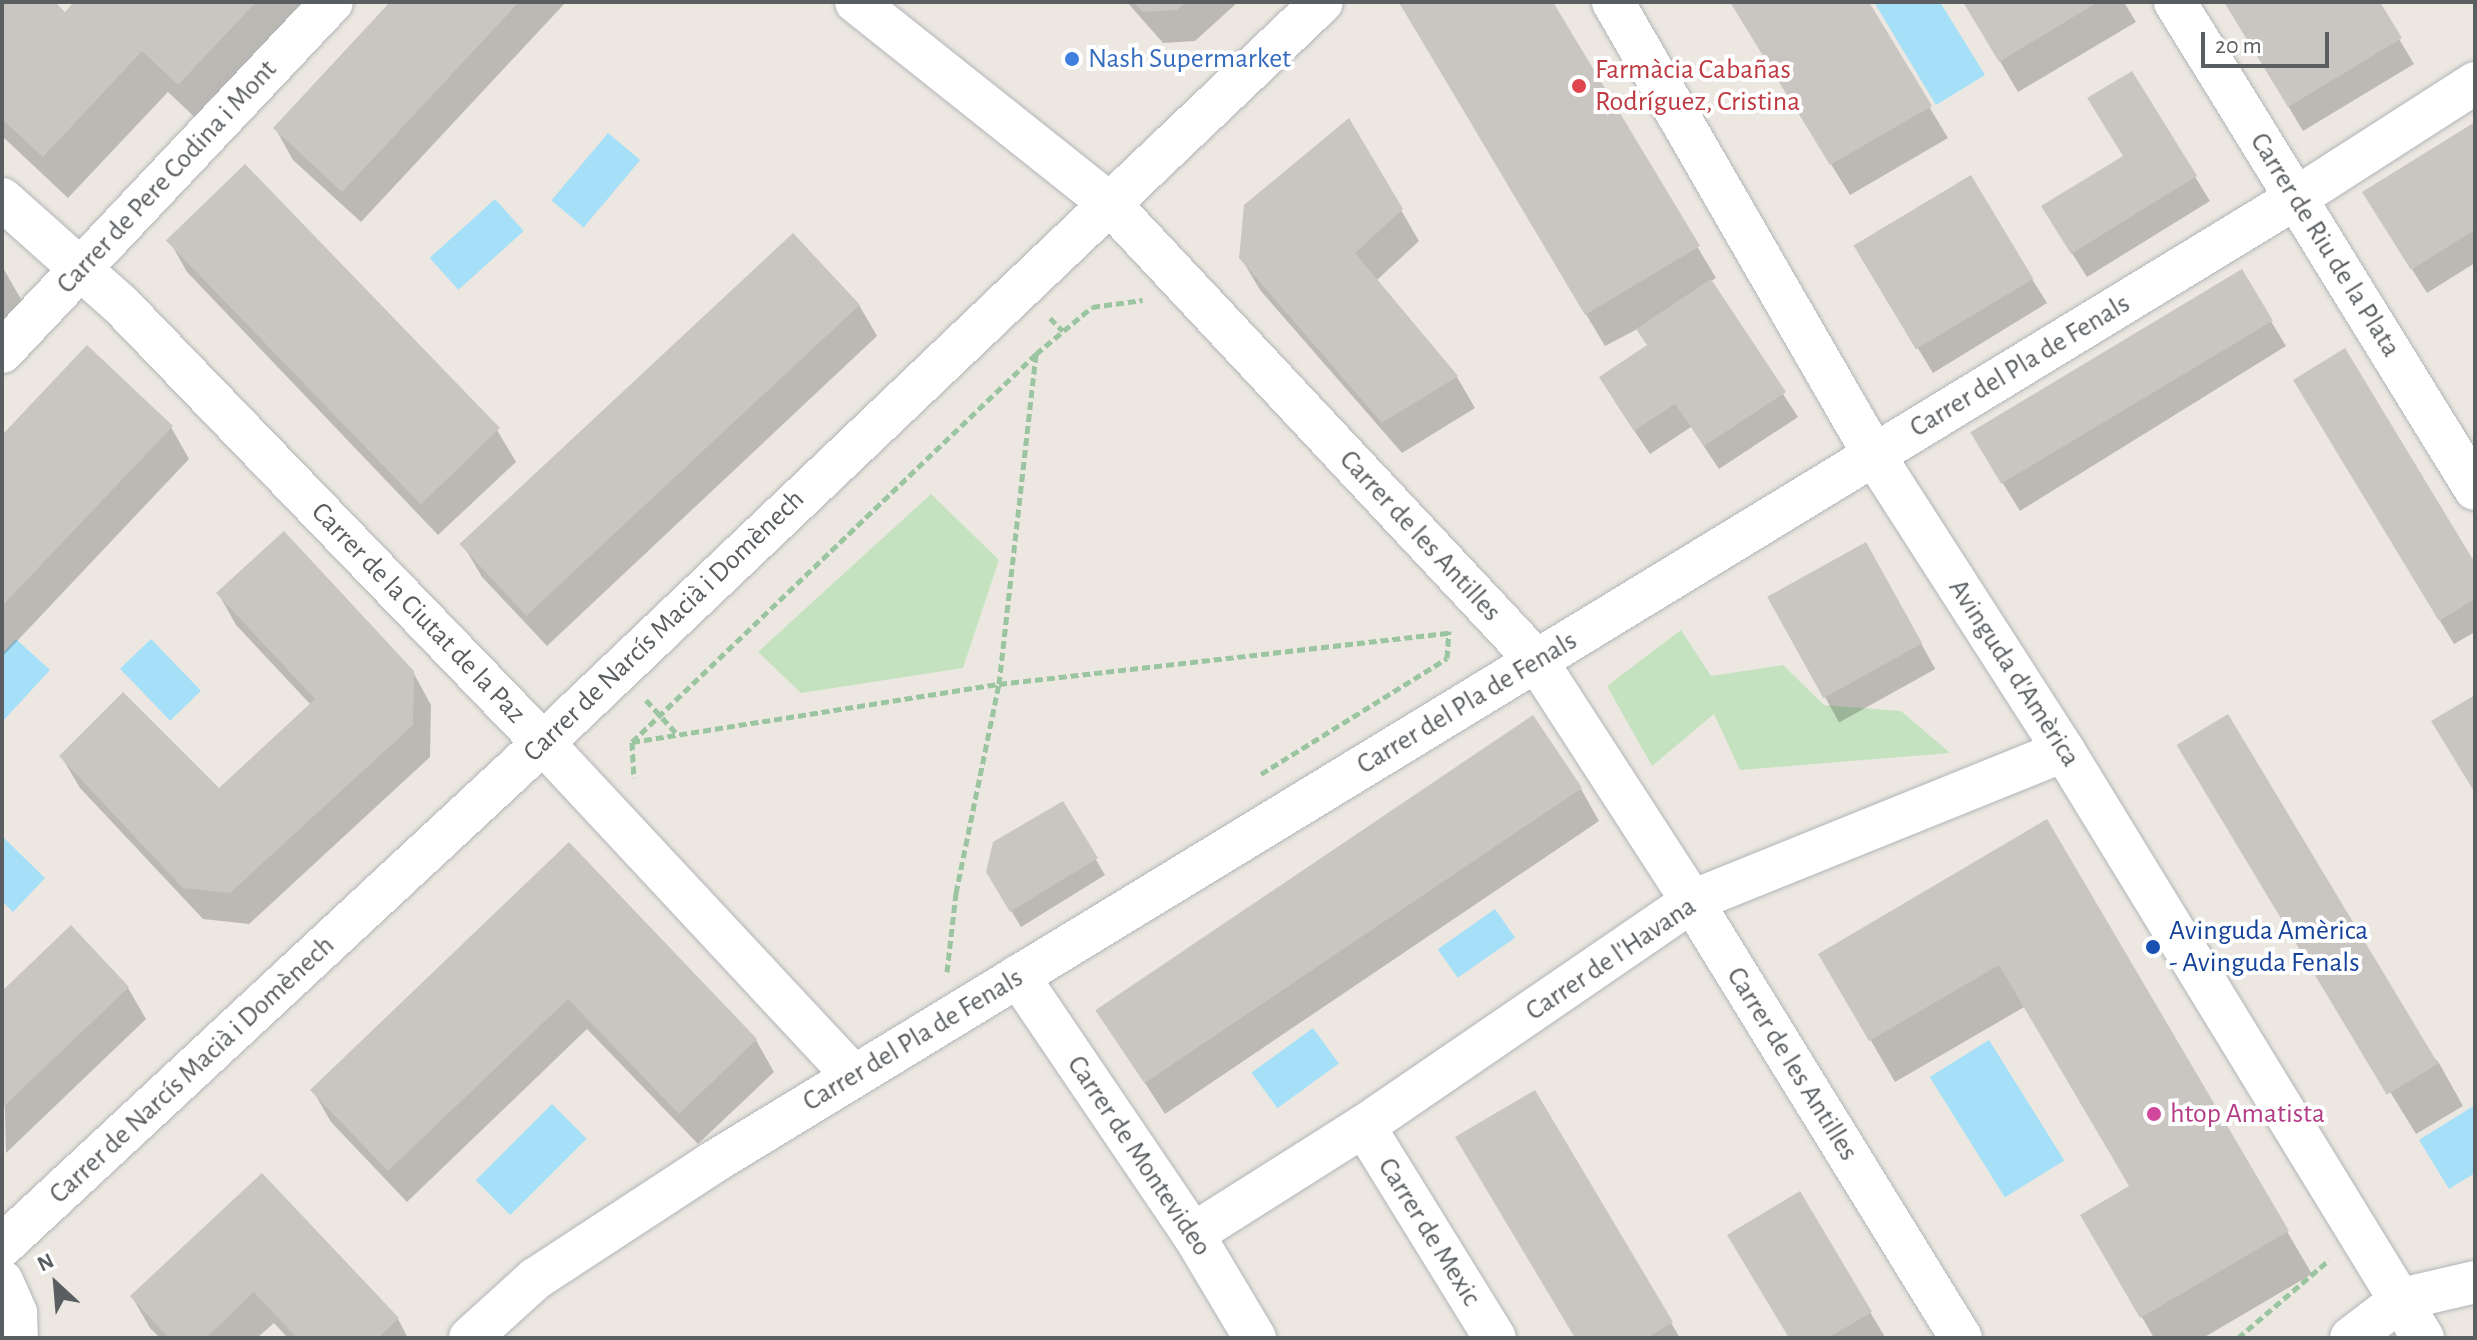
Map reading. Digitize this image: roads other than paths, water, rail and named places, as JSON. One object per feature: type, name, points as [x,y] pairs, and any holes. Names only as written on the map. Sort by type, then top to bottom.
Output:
[{"type":"street","name":"Carrer de Pere Codina i Mont","points":[[2,352],[332,2]]},
{"type":"street","name":"Carrer de les Antilles","points":[[856,2],[1109,203],[1536,660],[1692,901],[1961,1338]]},
{"type":"street","name":"Carrer de Narcís Macià i Domènech","points":[[2,1246],[543,743],[1322,2]]},
{"type":"street","name":"Avinguda d'Amèrica","points":[[1613,2],[1874,455],[2064,751],[2402,1299],[2423,1338]]},
{"type":"street","name":"Carrer de Riu de la Plata","points":[[2175,2],[2475,489]]},
{"type":"street","name":"Carrer del Pla de Fenals","points":[[470,1338],[535,1279],[853,1076],[2296,198],[2475,83]]},
{"type":"street","name":"Carrer de la Ciutat de la Paz","points":[[2,199],[120,304],[543,743],[853,1076]]},
{"type":"street","name":"Carrer de l'Havana","points":[[1193,1234],[1364,1126],[1692,901],[2064,751]]},
{"type":"street","name":"Carrer de Montevideo","points":[[1018,976],[1193,1234],[1255,1338]]},
{"type":"street","name":"Carrer de Mexic","points":[[1364,1126],[1495,1338]]},
{"type":"street","points":[[2,1281],[16,1313],[17,1338]]},
{"type":"street","points":[[2351,1338],[2402,1299],[2475,1282]]},
{"type":"water","points":[[1874,2],[1940,2],[1985,75],[1936,105]]},
{"type":"water","points":[[608,133],[640,160],[584,227],[551,200]]},
{"type":"water","points":[[495,199],[524,231],[458,290],[430,258]]},
{"type":"water","points":[[16,639],[50,670],[2,722],[2,654]]},
{"type":"water","points":[[151,639],[201,691],[170,721],[120,669]]},
{"type":"water","points":[[2,836],[45,878],[13,912],[2,901]]},
{"type":"water","points":[[1495,909],[1515,938],[1458,978],[1438,949]]},
{"type":"water","points":[[1313,1028],[1339,1064],[1277,1108],[1252,1073]]},
{"type":"water","points":[[1989,1040],[2064,1160],[2005,1198],[1930,1077]]},
{"type":"water","points":[[552,1104],[587,1139],[510,1215],[476,1180]]},
{"type":"water","points":[[2475,1105],[2475,1173],[2449,1189],[2419,1140]]},
{"type":"place","name":"Nash Supermarket","points":[[1072,59]]},
{"type":"place","name":"Farmàcia Cabañas Rodríguez, Cristina","points":[[1579,86]]},
{"type":"place","name":"Avinguda Amèrica - Avinguda Fenals","points":[[2153,947]]},
{"type":"place","name":"htop Amatista","points":[[2154,1114]]}]
